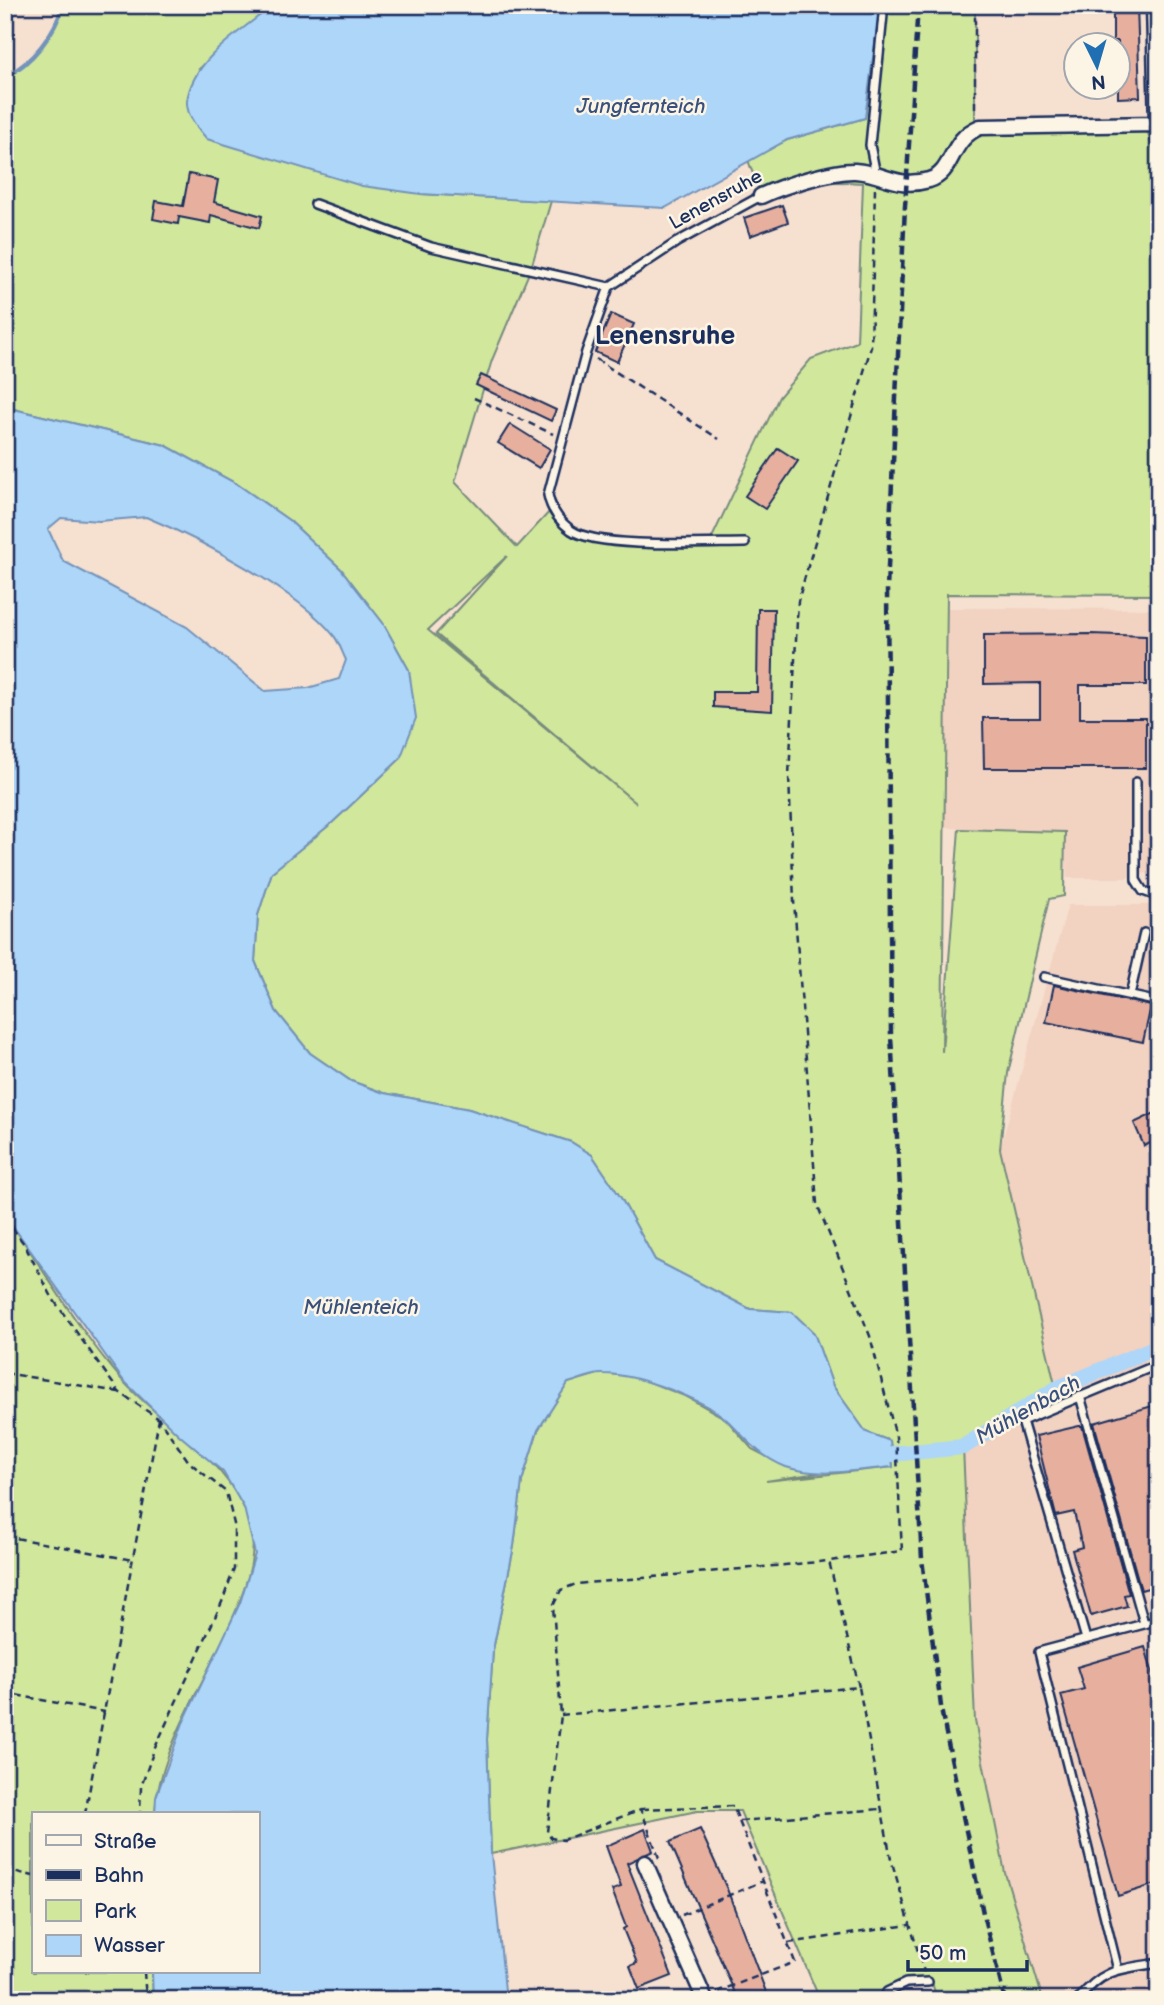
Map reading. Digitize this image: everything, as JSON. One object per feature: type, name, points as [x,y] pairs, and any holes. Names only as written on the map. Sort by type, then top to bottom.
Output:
[{"type":"street","points":[[975,130],[1158,125],[1154,5]]},
{"type":"street","name":"Lenensruhe","points":[[761,196],[782,186],[854,171],[876,175],[891,182],[917,183],[934,178],[945,170],[962,137],[975,130]]},
{"type":"street","points":[[645,1863],[704,1998]]},
{"type":"lane","points":[[876,175],[870,145],[884,5]]},
{"type":"lane","name":"Lenensruhe","points":[[609,287],[677,243],[761,196]]},
{"type":"lane","points":[[315,204],[430,247],[609,287],[586,352],[548,495],[551,510],[573,531],[605,541],[745,543]]},
{"type":"lane","points":[[1136,782],[1136,880],[1143,891],[1159,897]]},
{"type":"lane","points":[[1129,995],[1144,933]]},
{"type":"lane","points":[[1044,977],[1159,1002]]},
{"type":"lane","points":[[1086,1639],[1022,1421],[1159,1364]]},
{"type":"lane","points":[[1080,1396],[1144,1623]]},
{"type":"lane","points":[[1118,1970],[1040,1652],[1159,1619]]},
{"type":"lane","points":[[1078,2000],[1093,1980],[1118,1970],[1159,1963]]},
{"type":"lane","points":[[883,2000],[887,1992],[906,1983],[928,1982]]},
{"type":"path","points":[[975,5],[975,130]]},
{"type":"path","points":[[704,1998],[795,1962],[788,1943],[733,1806],[641,1809],[563,1840],[551,1838],[547,1832],[561,1715],[553,1606],[561,1590],[576,1584],[829,1561],[902,1551],[896,1437],[870,1336],[817,1203],[794,901],[789,776],[798,601],[871,347],[876,175]]},
{"type":"path","points":[[586,352],[719,439]]},
{"type":"path","points":[[474,398],[563,438]]},
{"type":"path","points":[[5,1218],[24,1244],[53,1299],[119,1392],[159,1419],[189,1462],[226,1492],[234,1524],[234,1569],[154,1750],[141,1787],[139,1812]]},
{"type":"path","points":[[1152,1289],[1159,1287]]},
{"type":"path","points":[[5,1373],[119,1392]]},
{"type":"path","points":[[85,1812],[159,1419]]},
{"type":"path","points":[[5,1536],[133,1560]]},
{"type":"path","points":[[829,1561],[859,1687],[880,1809],[909,1926],[928,1982]]},
{"type":"path","points":[[561,1715],[859,1687]]},
{"type":"path","points":[[5,1693],[105,1713]]},
{"type":"path","points":[[641,1809],[660,1857],[645,1863]]},
{"type":"path","points":[[739,1821],[880,1809]]},
{"type":"path","points":[[5,1869],[32,1875]]},
{"type":"path","points":[[669,1920],[764,1881]]},
{"type":"path","points":[[788,1943],[909,1926]]},
{"type":"path","points":[[144,1974],[146,2000]]},
{"type":"shaded area","points":[[947,608],[1159,609],[1159,870],[1125,878],[1067,878],[1065,832],[959,829],[943,826]]},
{"type":"shaded area","points":[[1068,905],[1159,905],[1159,2000],[1043,2000],[1005,1873],[975,1721],[963,1447],[1056,1389],[1000,1149]]},
{"type":"green space","points":[[63,5],[273,5],[199,69],[421,194],[551,201],[531,268],[492,360],[455,482],[517,547],[551,510],[573,532],[605,541],[710,542],[779,397],[811,359],[857,342],[863,183],[811,183],[786,187],[761,196],[748,160],[787,140],[865,118],[880,5],[975,5],[975,129],[1147,130],[1159,167],[1159,595],[947,594],[942,1052],[959,829],[1065,832],[1064,896],[1049,899],[1008,1073],[1000,1149],[1056,1389],[963,1447],[975,1721],[1005,1873],[1043,2000],[937,2000],[932,1982],[906,1983],[887,1992],[883,2000],[820,2000],[740,1811],[697,1811],[491,1854],[487,1739],[493,1650],[514,1546],[522,1481],[538,1430],[568,1383],[601,1373],[637,1377],[687,1397],[726,1419],[752,1449],[787,1467],[824,1472],[766,1481],[893,1467],[890,1441],[866,1432],[833,1386],[814,1333],[792,1312],[750,1309],[655,1260],[621,1198],[592,1155],[571,1142],[469,1109],[384,1093],[351,1081],[310,1053],[276,1011],[255,961],[258,915],[272,872],[333,822],[400,759],[409,670],[383,623],[341,569],[290,521],[237,484],[165,445],[5,407],[5,77],[24,64],[41,47]],"holes":[[[507,556],[436,634],[636,803],[428,630]]]},
{"type":"green space","points":[[5,1215],[106,1361],[137,1396],[204,1454],[232,1487],[248,1518],[253,1542],[244,1591],[166,1762],[158,1789],[155,1812],[32,1812],[32,1974],[152,1974],[153,2000],[5,2000]]},
{"type":"water","name":"Jungfernteich","points":[[273,5],[880,5],[865,118],[787,140],[665,208],[421,194],[362,186],[207,139],[188,111],[187,101],[191,86],[208,59]]},
{"type":"water","name":"Mühlenteich","points":[[5,407],[165,445],[237,484],[290,521],[341,569],[383,623],[409,670],[416,718],[400,759],[333,822],[272,872],[258,915],[255,961],[276,1011],[310,1053],[351,1081],[384,1093],[469,1109],[571,1142],[592,1155],[621,1198],[655,1260],[750,1309],[792,1312],[814,1333],[833,1386],[866,1432],[890,1441],[893,1467],[812,1472],[786,1467],[754,1447],[717,1413],[669,1389],[634,1378],[604,1374],[568,1383],[538,1430],[522,1481],[514,1546],[493,1650],[487,1739],[491,1854],[506,2000],[153,2000],[152,1974],[259,1974],[259,1812],[155,1812],[156,1797],[183,1723],[240,1603],[255,1554],[244,1508],[223,1472],[178,1434],[123,1380],[5,1215]],"holes":[[[146,517],[219,552],[297,602],[336,638],[346,660],[339,679],[308,688],[265,691],[187,627],[63,561],[48,529],[61,518],[99,521]]]},
{"type":"building","points":[[1113,5],[1137,5],[1140,97],[1132,97],[1132,32],[1113,32]]},
{"type":"building","points":[[189,174],[218,180],[214,202],[262,216],[259,228],[211,215],[210,223],[179,217],[178,224],[153,219],[156,201],[183,206]]},
{"type":"building","points":[[782,205],[788,222],[750,236],[744,218]]},
{"type":"building","points":[[611,314],[634,324],[617,362],[595,352]]},
{"type":"building","points":[[481,375],[556,410],[551,421],[476,385]]},
{"type":"building","points":[[510,424],[550,449],[539,468],[498,443]]},
{"type":"building","points":[[778,448],[798,461],[765,509],[745,496]]},
{"type":"building","points":[[758,609],[774,609],[772,711],[713,707],[713,692],[757,692]]},
{"type":"building","points":[[984,635],[1146,636],[1146,685],[1080,685],[1080,718],[1146,718],[1146,768],[984,768],[983,718],[1040,718],[1040,683],[984,684]]},
{"type":"building","points":[[1054,985],[1151,1006],[1143,1042],[1046,1022]]},
{"type":"building","points":[[1159,1111],[1159,1139],[1144,1146],[1134,1123]]},
{"type":"building","points":[[1159,1404],[1159,1585],[1141,1590],[1094,1423]]},
{"type":"building","points":[[1082,1426],[1129,1594],[1124,1595],[1127,1606],[1091,1616],[1072,1550],[1082,1547],[1074,1512],[1056,1516],[1036,1436]]},
{"type":"building","points":[[1145,1647],[1159,1695],[1159,1883],[1118,1896],[1061,1695],[1084,1689],[1077,1667]]},
{"type":"building","points":[[645,1829],[653,1851],[627,1863],[672,1976],[639,1989],[630,1966],[637,1963],[623,1929],[626,1927],[612,1890],[621,1887],[606,1846]]},
{"type":"building","points":[[700,1829],[727,1889],[769,2000],[738,2000],[670,1842]]},
{"type":"waterway","points":[[5,77],[24,64],[41,47],[54,27],[63,5]]},
{"type":"waterway","name":"Mühlenbach","points":[[892,1454],[963,1447],[1056,1389],[1159,1346]]},
{"type":"railway","points":[[918,5],[905,206],[887,589],[891,1036],[922,1559],[942,1714],[984,1918],[1005,2000]]},
{"type":"district","name":"Lenensruhe","points":[[665,336]]}]
